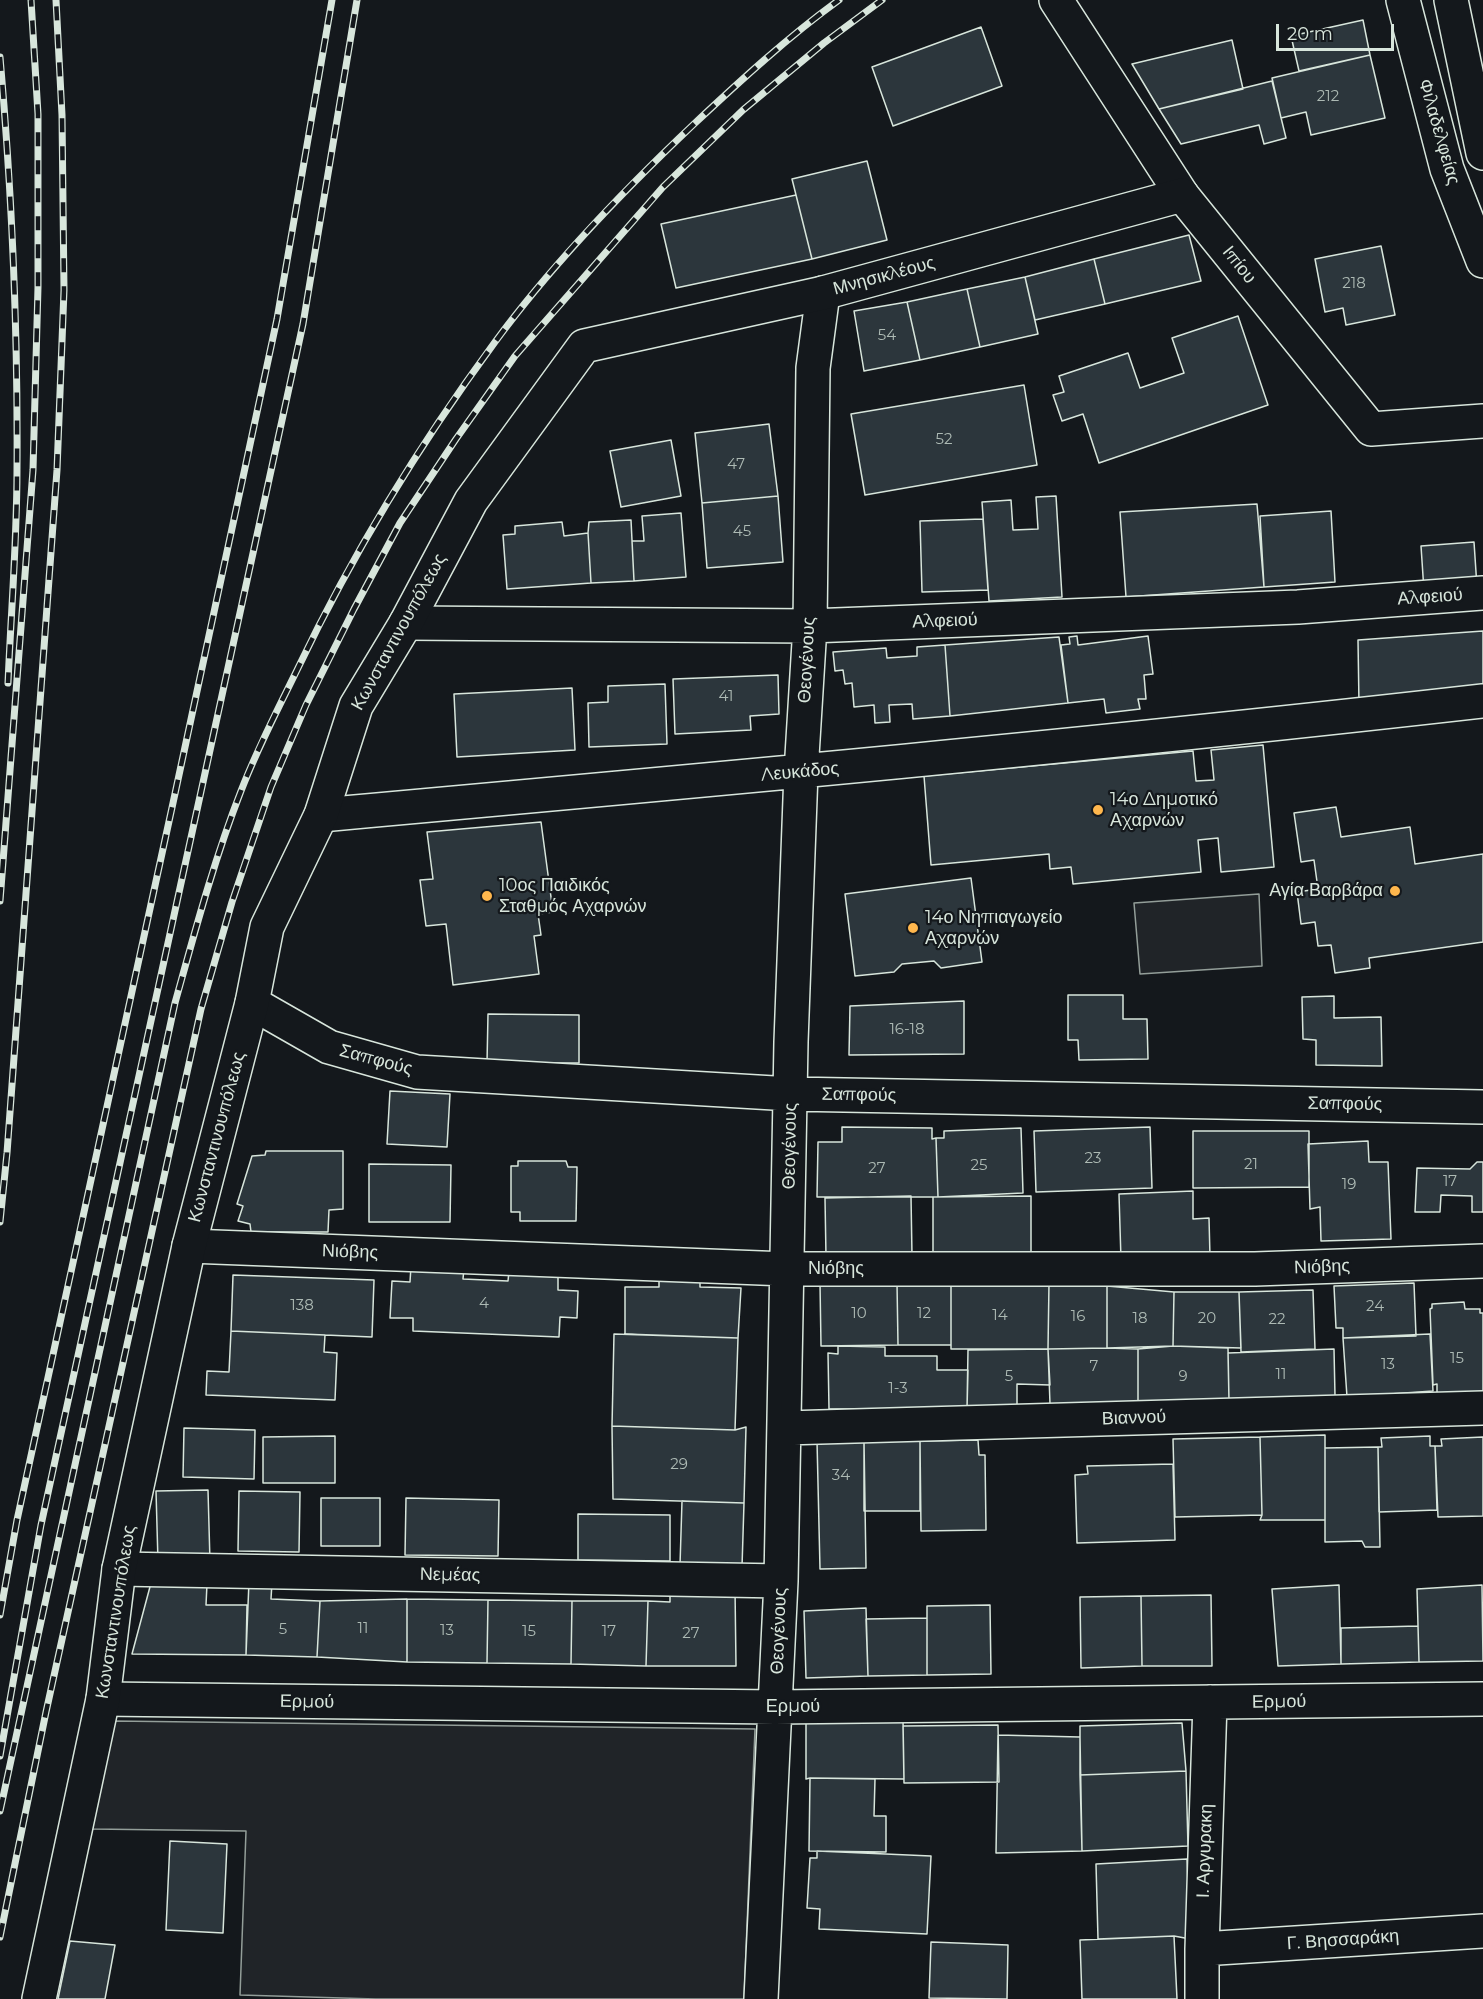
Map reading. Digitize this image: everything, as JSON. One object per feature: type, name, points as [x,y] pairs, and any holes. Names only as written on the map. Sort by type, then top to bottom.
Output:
[{"type":"street","name":"Ιπίου","points":[[1056,0],[1182,195],[1371,429],[1483,421]]},
{"type":"street","name":"Φιλαδελφείας","points":[[1403,0],[1447,169],[1483,261]]},
{"type":"street","name":"Φιλαδελφείας","points":[[1451,0],[1483,153]]},
{"type":"street","name":"Μνησικλέους","points":[[584,346],[823,293],[1182,195]]},
{"type":"street","name":"Θεογένους","points":[[761,1999],[781,1581],[791,1042],[801,772],[810,626],[813,368],[823,293]]},
{"type":"street","name":"Κωνσταντινουπόλεως","points":[[39,1999],[103,1699],[119,1569],[189,1246],[252,1003],[267,927],[321,815],[356,706],[406,623],[471,501],[584,346]]},
{"type":"street","name":"Αλφειού","points":[[406,623],[810,626],[1298,607],[1483,593]]},
{"type":"street","name":"Λευκάδος","points":[[321,815],[801,772],[1483,701]]},
{"type":"street","name":"Σαπφούς","points":[[252,1003],[329,1047],[417,1072],[791,1094],[1483,1107]]},
{"type":"street","name":"Νιόβης","points":[[189,1246],[787,1269],[1255,1269],[1483,1261]]},
{"type":"street","name":"Βιαννού","points":[[785,1428],[1483,1408]]},
{"type":"street","name":"Νεμέας","points":[[119,1569],[781,1581]]},
{"type":"street","name":"Ερμού","points":[[103,1699],[776,1707],[1483,1699]]},
{"type":"street","name":"Ι. Αργυρακη","points":[[1202,1999],[1210,1702]]},
{"type":"street","name":"Γ. Βησσαράκη","points":[[1202,1949],[1483,1931]]},
{"type":"shaded area","points":[[1259,894],[1262,966],[1140,974],[1134,903]]},
{"type":"shaded area","points":[[114,1721],[755,1729],[744,1999],[376,1999],[240,1995],[246,1831],[92,1829]]},
{"type":"building","points":[[1363,20],[1370,55],[1299,71],[1291,36]]},
{"type":"building","points":[[981,27],[1002,86],[893,126],[872,67]]},
{"type":"building","points":[[1232,40],[1243,89],[1159,109],[1132,64]]},
{"type":"building","points":[[1370,55],[1385,118],[1311,135],[1306,112],[1281,118],[1272,78]]},
{"type":"building","points":[[1272,81],[1286,138],[1264,144],[1259,125],[1181,144],[1159,109]]},
{"type":"building","points":[[867,161],[887,240],[812,259],[792,179]]},
{"type":"building","points":[[796,195],[812,259],[676,288],[661,224]]},
{"type":"building","points":[[1189,235],[1201,281],[1105,304],[1094,259]]},
{"type":"building","points":[[1381,246],[1395,315],[1346,325],[1343,308],[1325,312],[1315,259]]},
{"type":"building","points":[[1094,259],[1105,304],[1035,320],[1025,277]]},
{"type":"building","points":[[1025,277],[1038,334],[980,347],[967,289]]},
{"type":"building","points":[[967,289],[980,347],[920,360],[907,302]]},
{"type":"building","points":[[907,302],[920,360],[864,371],[854,311]]},
{"type":"building","points":[[1238,316],[1268,405],[1099,463],[1083,414],[1062,421],[1053,395],[1064,392],[1059,376],[1128,353],[1140,388],[1184,373],[1172,338]]},
{"type":"building","points":[[1024,385],[1037,465],[865,495],[851,414]]},
{"type":"building","points":[[769,424],[778,496],[702,503],[695,433]]},
{"type":"building","points":[[671,440],[681,496],[621,507],[610,451]]},
{"type":"building","points":[[778,496],[783,562],[707,568],[702,503]]},
{"type":"building","points":[[1056,496],[1062,597],[989,601],[982,502],[1011,500],[1013,530],[1038,529],[1036,497]]},
{"type":"building","points":[[1257,504],[1264,587],[1126,597],[1120,512]]},
{"type":"building","points":[[1331,511],[1335,582],[1264,587],[1260,516]]},
{"type":"building","points":[[681,513],[686,577],[634,581],[632,541],[644,541],[642,516]]},
{"type":"building","points":[[983,519],[988,590],[922,592],[920,521]]},
{"type":"building","points":[[631,520],[634,581],[591,583],[589,522]]},
{"type":"building","points":[[562,522],[564,536],[588,533],[591,583],[507,589],[503,535],[515,534],[515,526]]},
{"type":"building","points":[[1474,542],[1477,587],[1424,591],[1421,546]]},
{"type":"building","points":[[1483,631],[1483,690],[1359,705],[1358,640]]},
{"type":"building","points":[[1077,636],[1078,645],[1148,636],[1153,674],[1144,675],[1146,699],[1138,699],[1140,709],[1106,713],[1104,699],[1068,703],[1061,645],[1070,644],[1069,637]]},
{"type":"building","points":[[1059,637],[1068,703],[950,716],[945,645]]},
{"type":"building","points":[[945,645],[950,716],[913,719],[912,704],[889,705],[890,722],[875,723],[874,705],[854,707],[852,683],[845,684],[843,670],[835,671],[833,652],[886,648],[887,658],[917,656],[917,647]]},
{"type":"building","points":[[778,675],[779,714],[750,716],[751,730],[675,734],[673,679]]},
{"type":"building","points":[[665,684],[667,744],[589,747],[588,703],[608,702],[608,686]]},
{"type":"building","points":[[572,688],[575,750],[457,757],[454,694]]},
{"type":"building","name":"14ο Δημοτικό Αχαρνών","points":[[1263,745],[1274,867],[1221,872],[1218,838],[1198,840],[1201,872],[1073,884],[1071,867],[1050,869],[1049,854],[931,865],[924,776],[1193,751],[1196,781],[1214,780],[1211,750]]},
{"type":"building","name":"Αγία Βαρβάρα","points":[[1336,807],[1341,837],[1410,827],[1415,864],[1483,854],[1483,942],[1369,958],[1370,968],[1335,973],[1331,945],[1318,946],[1315,922],[1301,924],[1297,892],[1318,889],[1314,860],[1301,862],[1294,813]]},
{"type":"building","name":"10ος Παιδικός Σταθμός Αχαρνών","points":[[541,822],[553,912],[538,914],[541,935],[534,936],[539,974],[453,985],[446,924],[426,926],[420,880],[433,879],[427,832]]},
{"type":"building","name":"14ο Νηπιαγωγείο Αχαρνών","points":[[971,878],[982,962],[941,968],[934,961],[902,964],[894,972],[855,976],[845,894]]},
{"type":"building","points":[[1068,995],[1123,995],[1123,1019],[1147,1019],[1148,1059],[1079,1060],[1078,1040],[1068,1040]]},
{"type":"building","points":[[1334,996],[1334,1018],[1381,1017],[1382,1066],[1316,1065],[1316,1040],[1303,1039],[1302,997]]},
{"type":"building","points":[[964,1001],[964,1054],[849,1055],[850,1006]]},
{"type":"building","points":[[488,1014],[579,1015],[579,1063],[487,1063]]},
{"type":"building","points":[[390,1091],[450,1094],[447,1147],[387,1144]]},
{"type":"building","points":[[842,1127],[932,1128],[932,1139],[936,1138],[938,1197],[817,1197],[818,1142],[842,1142]]},
{"type":"building","points":[[1150,1127],[1152,1188],[1036,1192],[1034,1131]]},
{"type":"building","points":[[1021,1128],[1023,1193],[938,1197],[936,1138],[944,1138],[944,1131]]},
{"type":"building","points":[[1193,1131],[1309,1131],[1309,1187],[1193,1188]]},
{"type":"building","points":[[1368,1141],[1369,1162],[1388,1162],[1391,1239],[1321,1241],[1320,1207],[1310,1209],[1308,1144]]},
{"type":"building","points":[[266,1151],[343,1151],[343,1209],[329,1210],[328,1232],[251,1232],[250,1224],[238,1221],[243,1206],[237,1204],[252,1156],[265,1155]]},
{"type":"building","points":[[518,1161],[566,1161],[568,1167],[577,1167],[576,1221],[520,1221],[520,1212],[511,1212],[511,1166],[518,1166]]},
{"type":"building","points":[[1477,1162],[1483,1162],[1483,1212],[1472,1212],[1472,1196],[1441,1195],[1440,1212],[1415,1212],[1417,1168],[1470,1169]]},
{"type":"building","points":[[369,1164],[451,1165],[450,1222],[369,1222]]},
{"type":"building","points":[[1193,1191],[1193,1219],[1209,1218],[1210,1257],[1121,1260],[1119,1194]]},
{"type":"building","points":[[911,1196],[912,1256],[826,1257],[825,1198]]},
{"type":"building","points":[[1031,1196],[1031,1256],[933,1256],[933,1197]]},
{"type":"building","points":[[411,1266],[464,1268],[463,1279],[508,1281],[509,1271],[558,1273],[558,1290],[578,1291],[577,1318],[560,1317],[559,1337],[413,1331],[413,1318],[390,1318],[392,1281],[410,1282]]},
{"type":"building","points":[[233,1275],[374,1280],[372,1337],[231,1331]]},
{"type":"building","points":[[659,1277],[700,1277],[700,1287],[741,1288],[738,1338],[625,1334],[625,1287],[659,1287]]},
{"type":"building","points":[[951,1282],[951,1345],[898,1345],[897,1283]]},
{"type":"building","points":[[951,1282],[1049,1283],[1048,1349],[951,1349]]},
{"type":"building","points":[[820,1283],[897,1283],[898,1345],[821,1346]]},
{"type":"building","points":[[1049,1283],[1107,1286],[1107,1348],[1048,1349]]},
{"type":"building","points":[[1414,1283],[1416,1336],[1343,1338],[1343,1328],[1336,1328],[1334,1286]]},
{"type":"building","points":[[1107,1286],[1174,1292],[1173,1346],[1107,1348]]},
{"type":"building","points":[[1313,1290],[1315,1349],[1241,1352],[1239,1292]]},
{"type":"building","points":[[1174,1292],[1239,1292],[1241,1348],[1173,1346]]},
{"type":"building","points":[[1464,1302],[1465,1309],[1480,1309],[1480,1313],[1483,1313],[1483,1392],[1437,1394],[1437,1384],[1433,1385],[1430,1309],[1432,1304]]},
{"type":"building","points":[[231,1331],[325,1335],[324,1352],[337,1353],[335,1400],[206,1395],[207,1371],[229,1372]]},
{"type":"building","points":[[614,1334],[738,1338],[735,1430],[612,1426]]},
{"type":"building","points":[[1430,1334],[1433,1391],[1347,1397],[1343,1338]]},
{"type":"building","points":[[838,1346],[885,1347],[885,1356],[937,1356],[937,1370],[968,1370],[967,1409],[829,1409],[828,1353],[838,1354]]},
{"type":"building","points":[[1173,1346],[1228,1348],[1229,1401],[1138,1403],[1138,1349]]},
{"type":"building","points":[[1048,1349],[1138,1349],[1138,1403],[1050,1404]]},
{"type":"building","points":[[1048,1349],[1050,1385],[1017,1384],[1017,1405],[967,1409],[968,1350]]},
{"type":"building","points":[[1334,1349],[1335,1396],[1229,1401],[1228,1353]]},
{"type":"building","points":[[612,1426],[735,1430],[746,1427],[744,1503],[613,1499]]},
{"type":"building","points":[[184,1428],[255,1430],[254,1479],[183,1477]]},
{"type":"building","points":[[1325,1435],[1325,1520],[1260,1520],[1262,1515],[1260,1437]]},
{"type":"building","points":[[335,1436],[335,1483],[263,1483],[263,1437]]},
{"type":"building","points":[[1430,1436],[1430,1446],[1435,1446],[1437,1510],[1379,1512],[1378,1447],[1382,1447],[1381,1438]]},
{"type":"building","points":[[1260,1437],[1262,1515],[1175,1517],[1173,1439]]},
{"type":"building","points":[[1483,1437],[1483,1516],[1438,1517],[1435,1446],[1442,1446],[1441,1439]]},
{"type":"building","points":[[978,1440],[979,1455],[985,1455],[986,1530],[921,1531],[920,1441]]},
{"type":"building","points":[[817,1441],[864,1441],[866,1568],[820,1569]]},
{"type":"building","points":[[864,1441],[920,1441],[920,1511],[864,1511]]},
{"type":"building","points":[[1378,1447],[1380,1547],[1365,1547],[1362,1541],[1325,1542],[1325,1448]]},
{"type":"building","points":[[1173,1464],[1175,1540],[1077,1543],[1075,1475],[1088,1474],[1087,1466]]},
{"type":"building","points":[[208,1490],[210,1562],[158,1562],[156,1491]]},
{"type":"building","points":[[239,1491],[300,1492],[299,1552],[238,1551]]},
{"type":"building","points":[[321,1498],[380,1498],[380,1546],[321,1546]]},
{"type":"building","points":[[406,1498],[499,1500],[498,1556],[405,1555]]},
{"type":"building","points":[[682,1501],[744,1503],[742,1567],[680,1565]]},
{"type":"building","points":[[578,1514],[670,1515],[670,1561],[578,1560]]},
{"type":"building","points":[[249,1581],[272,1582],[271,1599],[320,1601],[317,1657],[246,1655]]},
{"type":"building","points":[[151,1583],[207,1584],[206,1605],[247,1605],[246,1655],[132,1654]]},
{"type":"building","points":[[1339,1585],[1341,1664],[1278,1666],[1272,1589]]},
{"type":"building","points":[[1482,1585],[1483,1661],[1419,1662],[1417,1589]]},
{"type":"building","points":[[735,1588],[736,1666],[646,1666],[648,1601],[670,1602],[670,1589]]},
{"type":"building","points":[[1211,1595],[1212,1666],[1142,1666],[1141,1596]]},
{"type":"building","points":[[1141,1596],[1142,1666],[1081,1668],[1080,1597]]},
{"type":"building","points":[[407,1599],[407,1662],[317,1657],[320,1601]]},
{"type":"building","points":[[407,1599],[488,1600],[487,1663],[407,1662]]},
{"type":"building","points":[[488,1600],[572,1601],[571,1664],[487,1663]]},
{"type":"building","points":[[572,1601],[648,1601],[646,1666],[571,1664]]},
{"type":"building","points":[[990,1605],[991,1674],[927,1675],[927,1606]]},
{"type":"building","points":[[866,1608],[868,1676],[806,1678],[804,1611]]},
{"type":"building","points":[[927,1618],[927,1675],[868,1676],[866,1619]]},
{"type":"building","points":[[1418,1626],[1419,1662],[1341,1664],[1341,1628]]},
{"type":"building","points":[[806,1719],[903,1720],[904,1779],[806,1779]]},
{"type":"building","points":[[1182,1723],[1186,1771],[1080,1775],[1080,1726]]},
{"type":"building","points":[[998,1725],[999,1782],[904,1783],[903,1726]]},
{"type":"building","points":[[998,1735],[1080,1737],[1082,1851],[996,1853]]},
{"type":"building","points":[[1186,1771],[1188,1846],[1082,1851],[1080,1775]]},
{"type":"building","points":[[810,1778],[875,1779],[874,1816],[886,1816],[886,1852],[809,1851]]},
{"type":"building","points":[[170,1841],[227,1844],[223,1933],[166,1930]]},
{"type":"building","points":[[817,1851],[931,1856],[927,1934],[819,1929],[820,1909],[807,1908],[810,1858],[817,1858]]},
{"type":"building","points":[[1187,1859],[1190,1939],[1174,1936],[1098,1939],[1096,1864]]},
{"type":"building","points":[[1174,1936],[1177,1999],[1082,1999],[1080,1940]]},
{"type":"building","points":[[70,1941],[115,1945],[105,1999],[58,1999]]},
{"type":"building","points":[[931,1942],[1008,1945],[1007,1999],[929,1998]]},
{"type":"railway","points":[[0,901],[33,470],[38,287],[38,114],[31,0]]},
{"type":"railway","points":[[0,1222],[57,470],[64,290],[62,115],[56,0]]},
{"type":"railway","points":[[0,1615],[17,1520],[277,319],[332,0]]},
{"type":"railway","points":[[0,1756],[41,1525],[303,324],[357,0]]},
{"type":"railway","points":[[0,1811],[175,1003],[222,843],[261,744],[319,625],[364,541],[440,420],[517,313],[590,228],[667,149],[765,60],[839,0]]},
{"type":"railway","points":[[0,1937],[46,1712],[201,1009],[232,902],[271,787],[306,705],[400,523],[515,356],[663,187],[743,110],[824,43],[882,0]]},
{"type":"railway","points":[[0,57],[11,211],[17,418],[17,497],[8,683]]},
{"type":"place","name":"14ο Δημοτικό Αχαρνών","points":[[1098,810]]},
{"type":"place","name":"Αγία Βαρβάρα","points":[[1395,891]]},
{"type":"place","name":"10ος Παιδικός Σταθμός Αχαρνών","points":[[487,896]]},
{"type":"place","name":"14ο Νηπιαγωγείο Αχαρνών","points":[[913,928]]}]
